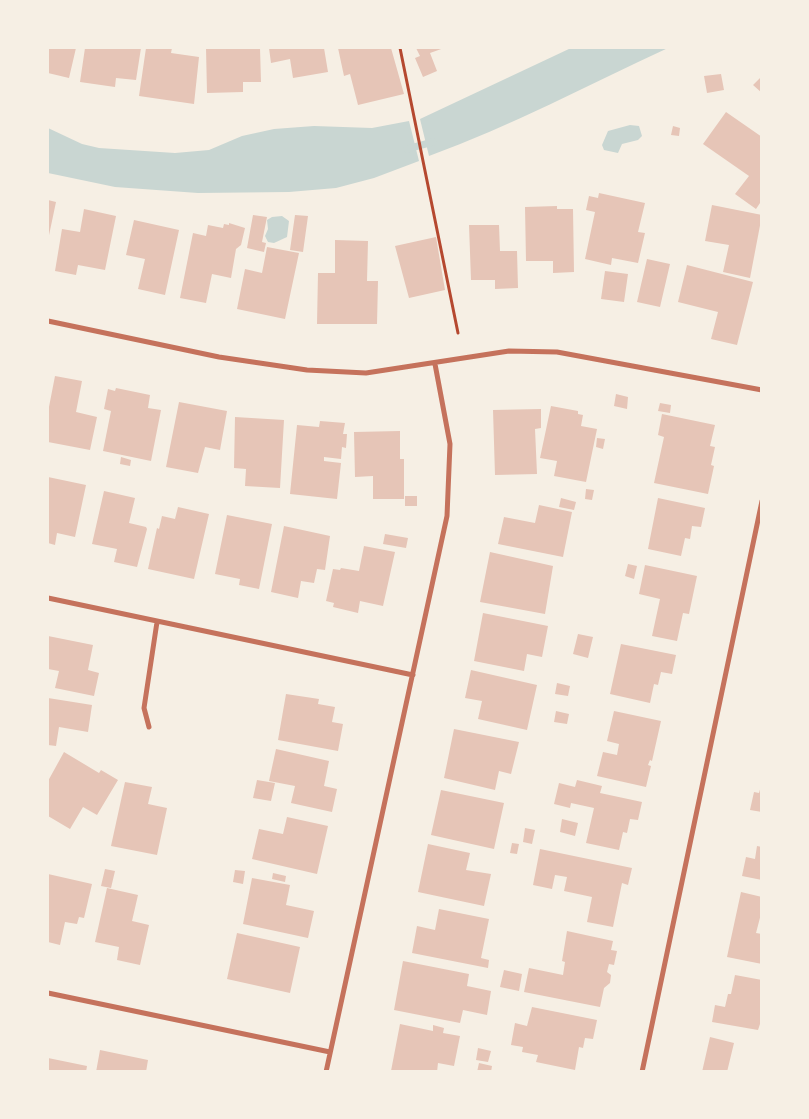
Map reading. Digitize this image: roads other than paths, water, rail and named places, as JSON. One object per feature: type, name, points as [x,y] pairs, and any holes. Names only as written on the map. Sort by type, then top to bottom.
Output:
[{"type":"street","points":[[48,322],[219,357],[307,370],[366,372],[435,364],[463,357],[509,352],[557,352],[762,390]]},
{"type":"street","points":[[326,1072],[447,516],[450,444],[435,364]]},
{"type":"street","points":[[642,1072],[762,501]]},
{"type":"street","points":[[48,598],[413,675]]},
{"type":"street","points":[[149,727],[144,708],[157,622]]},
{"type":"street","points":[[48,993],[330,1052]]},
{"type":"waterway","points":[[407,149],[433,142]]}]
